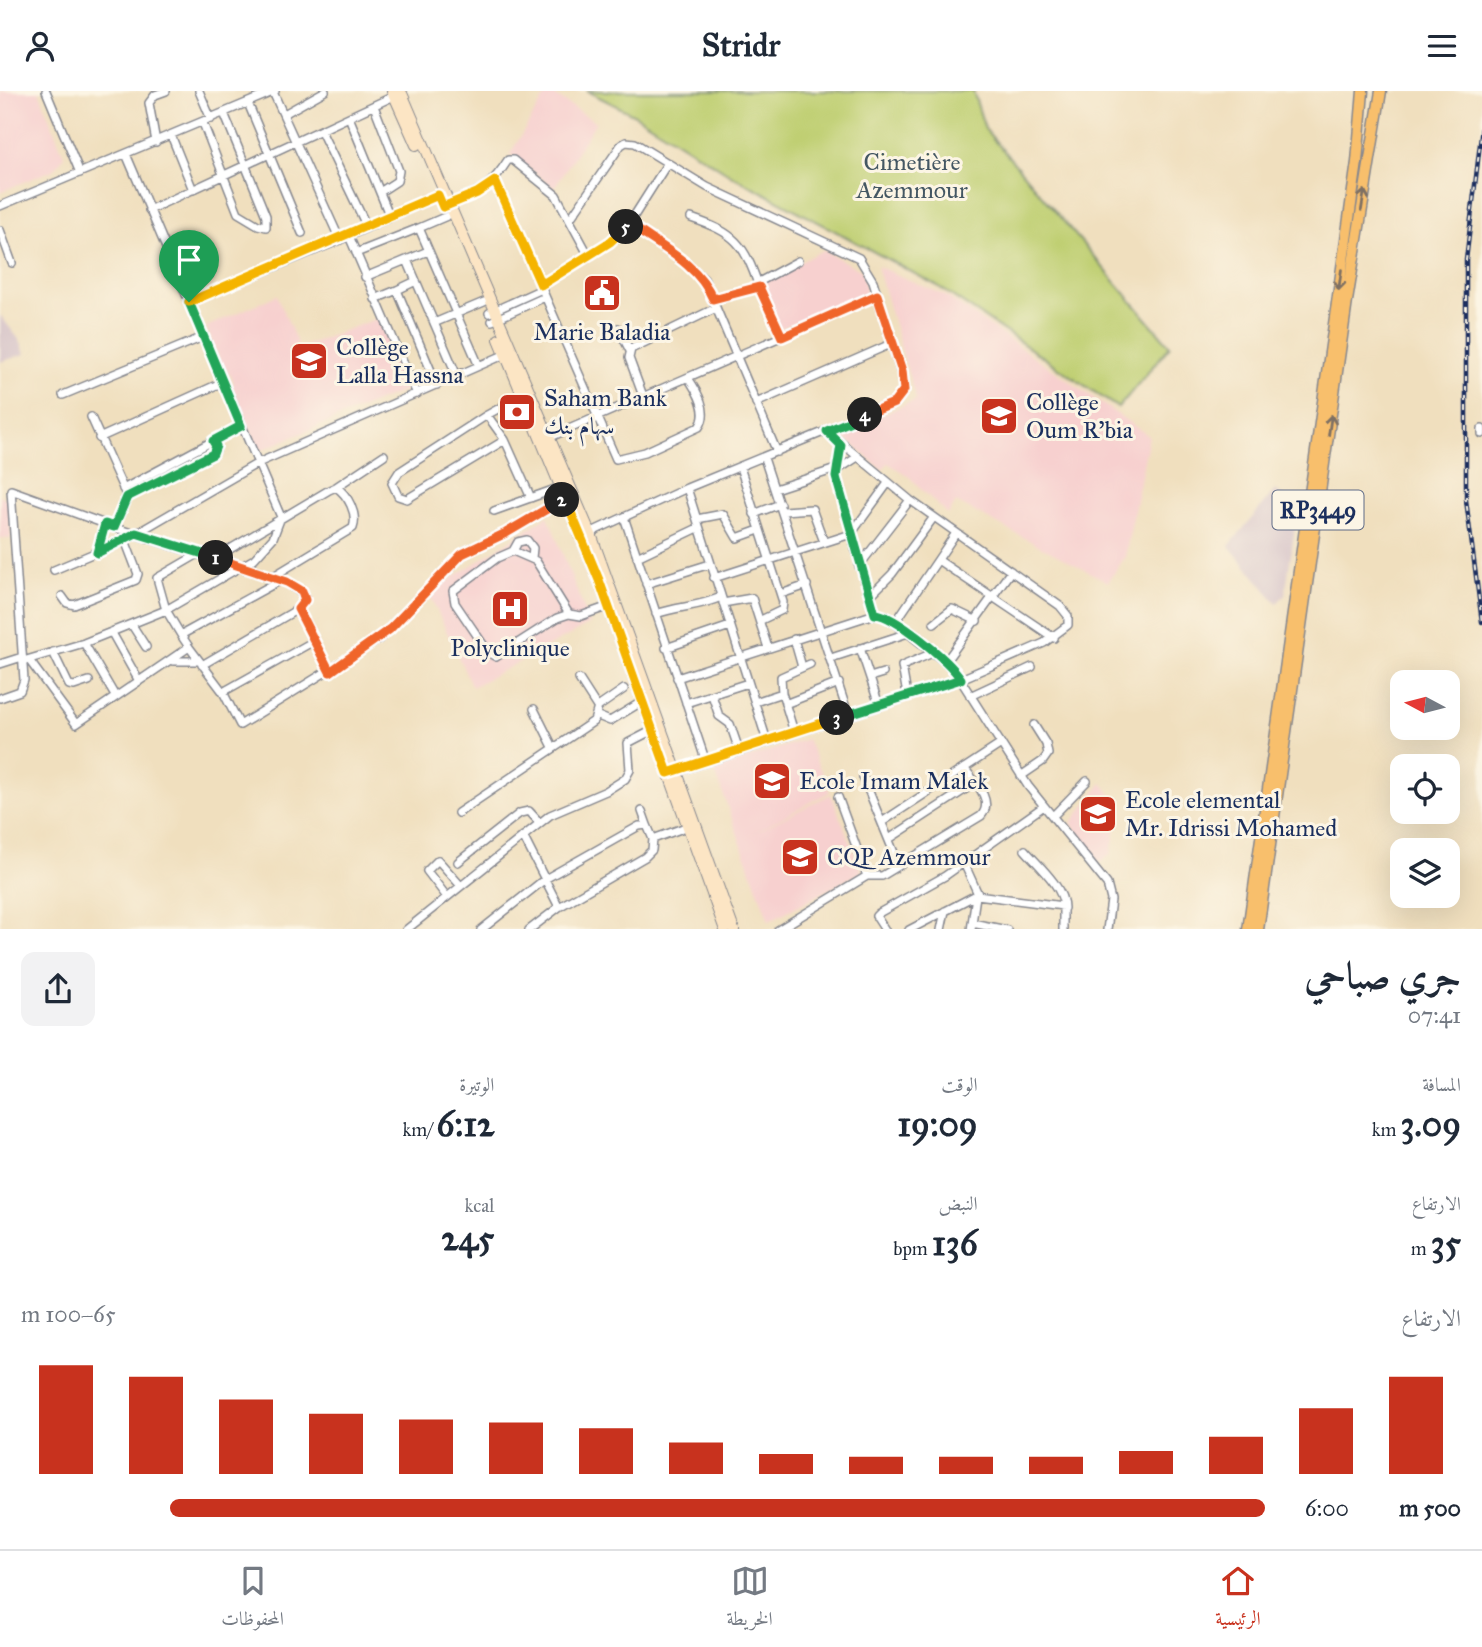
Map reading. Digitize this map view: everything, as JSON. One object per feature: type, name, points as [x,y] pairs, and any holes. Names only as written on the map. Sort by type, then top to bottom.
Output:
[{"type":"highway","name":"RP3449","points":[[1248,929],[1357,163],[1363,91]]},
{"type":"highway","name":"RP3449","points":[[1258,929],[1348,300],[1381,91]]},
{"type":"main road","points":[[396,93],[484,302],[493,316],[523,395],[546,439],[563,492],[588,534]]},
{"type":"main road","points":[[446,209],[588,534],[653,730],[672,773],[686,827],[725,929]]},
{"type":"main road","points":[[612,608],[672,773],[734,929]]},
{"type":"street","points":[[46,91],[80,173]]},
{"type":"street","points":[[156,142],[149,103],[155,95],[166,91]]},
{"type":"street","points":[[199,91],[211,119]]},
{"type":"street","points":[[0,205],[203,123],[274,91],[340,240]]},
{"type":"street","points":[[284,114],[325,91]]},
{"type":"street","points":[[149,210],[296,143],[396,93]]},
{"type":"street","points":[[248,103],[302,233]]},
{"type":"street","points":[[374,106],[399,171],[397,181],[380,192]]},
{"type":"street","points":[[203,123],[238,213],[266,227],[266,216],[224,113]]},
{"type":"street","points":[[349,117],[390,217]]},
{"type":"street","points":[[321,131],[367,227]]},
{"type":"street","points":[[171,135],[193,190]]},
{"type":"street","points":[[569,219],[624,143],[635,143],[734,201],[854,253],[868,269],[904,381],[901,398],[764,458],[687,488],[588,534]]},
{"type":"street","points":[[0,664],[84,643],[166,610],[261,553],[273,538],[281,517],[126,154]]},
{"type":"street","points":[[356,253],[419,228],[495,181],[508,160],[515,160],[550,187],[589,256]]},
{"type":"street","points":[[493,316],[543,291],[616,238],[629,224],[667,164]]},
{"type":"street","points":[[495,181],[617,460],[655,448],[696,430],[703,422],[703,409],[688,378]]},
{"type":"street","points":[[189,302],[340,240],[440,194]]},
{"type":"street","points":[[691,218],[726,232],[737,240],[748,257],[782,337]]},
{"type":"street","points":[[629,224],[700,274],[777,452]]},
{"type":"street","points":[[419,228],[479,366]]},
{"type":"street","points":[[0,230],[12,263]]},
{"type":"street","points":[[349,236],[417,394]]},
{"type":"street","points":[[365,277],[428,251]]},
{"type":"street","points":[[407,260],[457,376]]},
{"type":"street","points":[[713,299],[758,285],[798,261]]},
{"type":"street","points":[[375,299],[416,281]]},
{"type":"street","points":[[397,290],[437,385]]},
{"type":"street","points":[[546,439],[877,295]]},
{"type":"street","points":[[434,323],[484,302]]},
{"type":"street","points":[[630,351],[638,343],[716,308]]},
{"type":"street","points":[[618,328],[630,351],[629,360],[643,396]]},
{"type":"street","points":[[63,395],[203,337]]},
{"type":"street","points":[[756,403],[893,343]]},
{"type":"street","points":[[54,570],[125,540],[258,463],[506,354]]},
{"type":"street","points":[[99,438],[223,382]]},
{"type":"street","points":[[505,440],[407,499],[398,496],[392,485],[399,472],[523,395]]},
{"type":"street","points":[[487,415],[505,440],[531,498]]},
{"type":"street","points":[[91,418],[125,493]]},
{"type":"street","points":[[114,527],[125,493],[167,466],[241,426]]},
{"type":"street","points":[[672,773],[961,679],[1054,638],[1068,625],[1065,612],[910,500],[856,458],[827,431]]},
{"type":"street","points":[[125,493],[171,475],[213,454],[216,446],[213,441]]},
{"type":"street","points":[[841,445],[836,468],[859,566],[875,614]]},
{"type":"street","points":[[215,558],[336,487],[384,455]]},
{"type":"street","points":[[764,458],[848,714]]},
{"type":"street","points":[[775,489],[836,468],[856,458]]},
{"type":"street","points":[[167,466],[171,475]]},
{"type":"street","points":[[740,467],[781,594],[782,610],[761,620]]},
{"type":"street","points":[[715,578],[852,533],[888,483]]},
{"type":"street","points":[[272,577],[353,528],[355,521],[352,507],[336,487]]},
{"type":"street","points":[[687,488],[767,741]]},
{"type":"street","points":[[0,698],[23,688],[25,659],[11,490],[105,524],[281,580],[302,591],[305,600],[298,609],[201,663],[173,661]]},
{"type":"street","points":[[494,511],[531,498],[563,492]]},
{"type":"street","points":[[200,553],[156,578],[166,610],[189,647],[223,692],[240,725],[330,672],[390,629],[462,554],[506,533],[563,492]]},
{"type":"street","points":[[859,566],[910,500]]},
{"type":"street","points":[[754,514],[782,507],[812,509],[824,542]]},
{"type":"street","points":[[696,519],[723,514],[737,538],[759,530]]},
{"type":"street","points":[[624,517],[706,762]]},
{"type":"street","points":[[869,597],[891,574],[934,517]]},
{"type":"street","points":[[97,553],[105,524]]},
{"type":"street","points":[[637,557],[698,528]]},
{"type":"street","points":[[895,623],[956,533]]},
{"type":"street","points":[[62,596],[66,603],[74,605],[136,580],[138,574],[125,540]]},
{"type":"street","points":[[532,558],[533,548],[527,540],[518,542],[513,551],[496,558],[453,591],[454,603],[492,656],[501,656],[557,618],[569,614],[581,616],[612,608]]},
{"type":"street","points":[[513,551],[532,558],[569,614]]},
{"type":"street","points":[[938,560],[1054,638]]},
{"type":"street","points":[[646,584],[710,564]]},
{"type":"street","points":[[946,661],[1011,571]]},
{"type":"street","points":[[181,635],[281,580]]},
{"type":"street","points":[[781,594],[807,585]]},
{"type":"street","points":[[656,614],[684,605],[698,607],[722,600],[751,597],[761,620],[768,648]]},
{"type":"street","points":[[298,609],[330,672]]},
{"type":"street","points":[[934,623],[952,609],[977,621]]},
{"type":"street","points":[[677,678],[822,630],[875,614],[884,615],[946,661],[961,679],[1021,776],[1110,889],[1107,929]]},
{"type":"street","points":[[132,625],[146,646]]},
{"type":"street","points":[[666,647],[730,626]]},
{"type":"street","points":[[112,633],[139,681]]},
{"type":"street","points":[[831,658],[908,633]]},
{"type":"street","points":[[794,639],[802,667]]},
{"type":"street","points":[[223,692],[314,641]]},
{"type":"street","points":[[84,643],[115,696]]},
{"type":"street","points":[[25,659],[76,723],[173,661],[189,647]]},
{"type":"street","points":[[860,648],[878,705]]},
{"type":"street","points":[[53,652],[69,685],[89,681]]},
{"type":"street","points":[[907,695],[902,666],[935,652]]},
{"type":"street","points":[[794,732],[782,693],[781,677],[810,664]]},
{"type":"street","points":[[970,696],[1032,667]]},
{"type":"street","points":[[870,677],[883,673]]},
{"type":"street","points":[[579,679],[597,708],[598,716]]},
{"type":"street","points":[[786,704],[839,683]]},
{"type":"street","points":[[686,703],[748,684]]},
{"type":"street","points":[[597,708],[624,689]]},
{"type":"street","points":[[755,702],[782,693]]},
{"type":"street","points":[[712,695],[719,716],[730,724],[739,750]]},
{"type":"street","points":[[598,716],[610,721],[643,701]]},
{"type":"street","points":[[534,709],[554,747]]},
{"type":"street","points":[[458,813],[598,716]]},
{"type":"street","points":[[1021,776],[1048,756],[1046,744],[1034,725]]},
{"type":"street","points":[[406,929],[554,813],[597,795],[625,779],[630,770],[627,745],[653,730]]},
{"type":"street","points":[[882,822],[1001,744]]},
{"type":"street","points":[[778,929],[867,876],[879,877],[984,813],[986,801],[964,768]]},
{"type":"street","points":[[863,777],[899,865]]},
{"type":"street","points":[[1053,816],[1087,781]]},
{"type":"street","points":[[889,839],[975,783]]},
{"type":"street","points":[[838,797],[867,876]]},
{"type":"street","points":[[885,929],[877,917],[878,913],[964,863],[1044,806]]},
{"type":"street","points":[[458,862],[520,813],[529,811],[540,823]]},
{"type":"street","points":[[529,929],[559,907],[649,854],[653,839],[642,811]]},
{"type":"street","points":[[481,929],[545,879],[639,826],[647,825]]},
{"type":"street","points":[[653,839],[686,827]]},
{"type":"street","points":[[523,836],[559,907]]},
{"type":"street","points":[[1025,850],[1056,887],[1065,908],[1063,929]]},
{"type":"street","points":[[447,897],[427,871],[438,860],[461,886]]},
{"type":"street","points":[[964,863],[976,895],[972,926],[1007,929]]},
{"type":"street","points":[[909,929],[976,895],[1055,904],[1065,908]]},
{"type":"street","points":[[942,929],[945,911]]},
{"type":"shaded area","points":[[0,91],[39,91],[64,156],[55,169],[0,192]]},
{"type":"shaded area","points":[[548,91],[596,122],[554,188],[510,154]]},
{"type":"shaded area","points":[[823,250],[862,271],[867,293],[779,329],[762,282]]},
{"type":"shaded area","name":"Collège Oum R'bia","points":[[877,266],[946,296],[1149,436],[1125,557],[1108,582],[956,502],[948,515],[907,475],[888,463],[882,470],[839,433],[916,400]]},
{"type":"shaded area","name":"Collège Lalla Hassna","points":[[277,295],[299,348],[378,318],[410,388],[259,451],[230,385],[234,383],[230,374],[225,374],[206,327]]},
{"type":"shaded area","points":[[0,315],[21,342],[25,354],[0,362]]},
{"type":"shaded area","points":[[1275,490],[1298,506],[1285,595],[1277,603],[1229,546]]},
{"type":"shaded area","points":[[0,496],[9,499],[11,539],[0,538]]},
{"type":"shaded area","name":"Polyclinique","points":[[548,516],[590,624],[472,687],[429,593]]},
{"type":"shaded area","points":[[807,739],[830,792],[746,837],[831,794],[862,872],[769,921],[714,769]]},
{"type":"shaded area","name":"Ecole elemental Mr. Idrissi Mohamed","points":[[1102,783],[1120,805],[1111,854],[1101,862],[1094,859],[1071,823]]},
{"type":"green space","name":"Cimetière Azemmour","points":[[587,91],[973,91],[985,129],[1170,346],[1118,408],[936,285],[734,177],[635,115]]},
{"type":"railway","points":[[1482,127],[1466,260],[1466,500],[1482,622]]},
{"type":"place","name":"Marie Baladia","points":[[602,293]]},
{"type":"place","name":"Collège Lalla Hassna","points":[[309,361]]},
{"type":"place","name":"Saham Bank سهام بنك","points":[[517,412]]},
{"type":"place","name":"Collège Oum R'bia","points":[[999,416]]},
{"type":"place","name":"Polyclinique","points":[[510,609]]},
{"type":"place","name":"Ecole Imam Malek","points":[[772,781]]},
{"type":"place","name":"Ecole elemental Mr. Idrissi Mohamed","points":[[1098,814]]},
{"type":"place","name":"CQP Azemmour","points":[[800,857]]},
{"type":"route","points":[[495,181],[541,285],[566,272],[616,238],[629,224],[700,274],[713,299],[750,287],[759,287],[782,337],[877,295],[902,371],[904,390],[901,398],[894,403],[827,431],[841,445],[836,477],[852,531],[853,546],[875,614],[886,617],[935,652],[961,679],[668,773],[624,646],[565,498],[506,533],[466,551],[379,639],[330,672],[298,609],[305,600],[304,594],[291,583],[136,533],[97,553],[105,524],[114,527],[127,497],[213,454],[216,446],[213,441],[241,426],[189,302],[349,236],[438,195],[443,207],[477,193],[495,181]]}]
